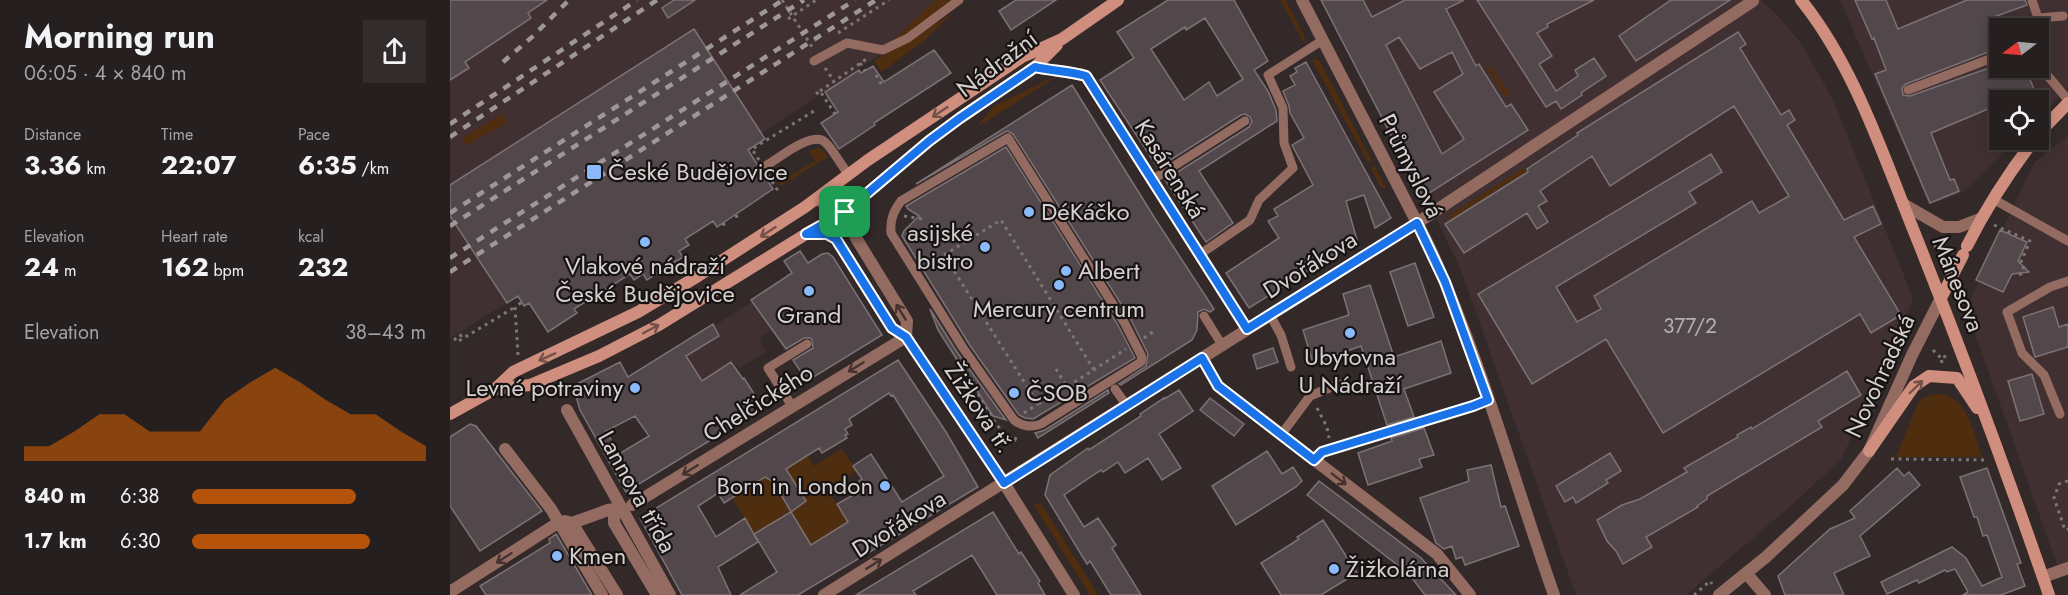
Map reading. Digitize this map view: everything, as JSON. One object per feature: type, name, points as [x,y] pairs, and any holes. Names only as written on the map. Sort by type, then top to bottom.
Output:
[{"type":"main road","name":"Nádražní","points":[[450,414],[495,389],[513,372],[638,312],[762,236],[1022,57],[1062,39],[1118,0]]},
{"type":"main road","name":"Mánesova","points":[[1801,0],[1815,17],[1847,72],[1903,204],[1941,298],[2049,595]]},
{"type":"main road","name":"Nádražní","points":[[495,389],[530,385],[599,356],[659,325],[845,212],[929,141],[1035,67],[1062,39]]},
{"type":"main road","points":[[2049,122],[2068,101]]},
{"type":"main road","name":"Novohradská","points":[[1941,298],[1981,218],[2008,174],[2026,150]]},
{"type":"main road","points":[[1869,451],[1914,386],[1929,376],[1957,378],[1987,423]]},
{"type":"street","name":"Průmyslová","points":[[1302,0],[1445,282],[1488,400],[1554,595]]},
{"type":"street","name":"Dvořákova","points":[[824,595],[1417,223],[1753,1]]},
{"type":"street","name":"Kasárenská","points":[[1035,67],[1052,71],[1070,71],[1086,76],[1247,329]]},
{"type":"street","points":[[816,200],[831,203],[845,212]]},
{"type":"street","points":[[1903,204],[1943,227],[1959,227],[1981,218]]},
{"type":"street","name":"Žižkova tř.","points":[[845,212],[856,238],[907,321],[906,337]]},
{"type":"street","name":"Žižkova tř.","points":[[806,234],[827,234],[836,239],[892,328],[906,337],[1004,483],[1074,595]]},
{"type":"street","name":"Novohradská","points":[[1719,595],[1766,557],[1843,485],[1869,451],[1912,355],[1941,298]]},
{"type":"street","name":"Chelčického","points":[[624,508],[906,337]]},
{"type":"street","points":[[1202,358],[1218,386],[1437,554],[1470,595]]},
{"type":"street","name":"Lannova třída","points":[[567,410],[624,508],[670,595]]},
{"type":"street","points":[[505,449],[551,509],[556,524],[602,595]]},
{"type":"street","points":[[624,508],[614,516],[614,523],[657,595]]},
{"type":"street","name":"Lannova třída","points":[[572,523],[608,510],[624,508]]},
{"type":"street","points":[[450,592],[556,524],[572,523],[617,595]]},
{"type":"street","points":[[2043,577],[2068,568]]},
{"type":"street","points":[[1746,573],[1765,595]]},
{"type":"lane","points":[[814,57],[847,43],[883,50],[908,38],[959,0]]},
{"type":"lane","points":[[2032,0],[2038,18],[2063,16]]},
{"type":"lane","points":[[1199,255],[1250,219],[1259,200],[1293,168],[1284,143],[1283,108],[1269,75],[1323,40]]},
{"type":"lane","points":[[1908,90],[1989,58]]},
{"type":"lane","points":[[2049,78],[2068,101]]},
{"type":"lane","points":[[1152,180],[1245,121]]},
{"type":"lane","points":[[767,165],[803,142],[819,138],[826,141],[849,174]]},
{"type":"lane","points":[[1008,138],[1124,322],[1142,357],[1141,362],[1041,424],[1034,426],[1021,424],[1014,420],[963,348],[891,233],[894,211],[901,201],[1008,138]]},
{"type":"lane","points":[[1993,199],[2068,241]]},
{"type":"lane","points":[[2060,414],[2044,375],[2022,353],[2007,312],[2050,287],[2068,281]]},
{"type":"lane","points":[[1270,315],[1281,335],[1291,367]]},
{"type":"lane","points":[[1204,316],[1222,345]]},
{"type":"lane","points":[[792,406],[768,368],[807,344]]},
{"type":"lane","points":[[1281,435],[1310,396],[1339,384]]},
{"type":"lane","points":[[1117,388],[1128,405]]},
{"type":"lane","points":[[1314,460],[1322,452],[1332,448],[1488,400]]},
{"type":"path","points":[[782,0],[790,17],[813,49],[814,57],[834,81]]},
{"type":"path","points":[[790,17],[816,0]]},
{"type":"path","points":[[832,36],[889,0]]},
{"type":"path","points":[[813,49],[814,57]]},
{"type":"path","points":[[816,94],[883,50]]},
{"type":"path","points":[[860,63],[865,71]]},
{"type":"path","points":[[876,75],[883,87]]},
{"type":"path","points":[[820,91],[835,114]]},
{"type":"path","points":[[736,215],[738,220]]},
{"type":"path","points":[[1981,218],[2030,241],[2021,262],[2024,266],[2021,274],[2016,275]]},
{"type":"path","points":[[1038,404],[944,255],[1001,220],[1094,370]]},
{"type":"path","points":[[1934,247],[1940,244],[1948,248]]},
{"type":"path","points":[[460,334],[461,336],[455,339],[457,342],[522,302]]},
{"type":"path","points":[[515,307],[518,355]]},
{"type":"path","points":[[1144,338],[1154,331]]},
{"type":"path","points":[[1023,414],[1128,348]]},
{"type":"path","points":[[1933,350],[1941,358],[1943,371]]},
{"type":"path","points":[[1941,358],[1948,355]]},
{"type":"path","points":[[1056,369],[1067,387]]},
{"type":"path","points":[[978,394],[1000,429],[1012,439],[1015,440],[1017,435]]},
{"type":"path","points":[[1310,396],[1327,427],[1332,448]]},
{"type":"path","points":[[1891,459],[1986,459]]},
{"type":"path","points":[[2068,481],[2060,484],[2054,498],[2065,530],[2068,529]]},
{"type":"path","points":[[1694,595],[1710,581]]},
{"type":"shaded area","points":[[450,0],[962,0],[502,306],[450,338]]},
{"type":"shaded area","points":[[936,0],[955,0],[911,32],[892,41]]},
{"type":"shaded area","points":[[1280,0],[1286,0],[1306,40],[1304,43]]},
{"type":"shaded area","points":[[1321,0],[1761,0],[1800,42],[1834,102],[1913,298],[1900,335],[1841,459],[1794,503],[1686,595],[1576,595],[1461,270]]},
{"type":"shaded area","points":[[1840,0],[2068,0],[2068,88],[2049,107],[2049,90],[1989,90],[1989,150],[2006,150],[1962,193],[1929,205]]},
{"type":"shaded area","points":[[955,12],[926,39],[882,72],[874,61]]},
{"type":"shaded area","points":[[1312,60],[1319,60],[1386,188],[1381,188],[1371,168],[1374,166],[1371,160],[1368,162]]},
{"type":"shaded area","points":[[1485,65],[1493,69],[1510,94],[1505,97]]},
{"type":"shaded area","points":[[1055,78],[977,127],[994,106]]},
{"type":"shaded area","points":[[502,114],[507,123],[466,145],[462,138]]},
{"type":"shaded area","points":[[2068,136],[2068,566],[2059,570],[1966,308],[2034,163]]},
{"type":"shaded area","points":[[818,148],[828,157],[780,186],[778,183],[815,161],[809,151]]},
{"type":"shaded area","points":[[1524,168],[1527,171],[1450,220],[1448,216]]},
{"type":"shaded area","points":[[753,301],[772,329],[759,338],[766,352],[738,369],[733,361],[702,381],[686,356],[719,337],[714,326]]},
{"type":"shaded area","points":[[1937,394],[1948,396],[1963,408],[1982,457],[1896,457],[1917,405],[1922,398]]},
{"type":"shaded area","points":[[842,449],[857,471],[828,490],[848,523],[826,536],[814,549],[791,512],[754,534],[732,497],[770,475],[786,469],[807,454],[814,466]]},
{"type":"shaded area","points":[[1040,502],[1098,595],[1090,595],[1034,505]]},
{"type":"building","points":[[450,0],[547,0],[528,13],[531,18],[465,62],[469,68],[450,80]]},
{"type":"building","points":[[674,0],[695,0],[668,18],[662,8]]},
{"type":"building","points":[[1016,0],[1056,0],[1011,30],[999,11]]},
{"type":"building","points":[[1168,0],[1234,0],[1268,61],[1254,70],[1268,91],[1276,110],[1277,121],[1199,171],[1233,223],[1206,242],[1165,180],[1249,127],[1252,121],[1245,114],[1241,115],[1158,168],[1100,80],[1134,58],[1117,32]],"holes":[[[1205,18],[1243,79],[1217,96],[1209,82],[1184,100],[1151,49],[1185,27],[1186,30]]]},
{"type":"building","points":[[1321,0],[1363,0],[1372,17],[1405,0],[1464,0],[1446,9],[1476,66],[1479,64],[1506,107],[1511,104],[1528,130],[1423,197]],"holes":[[[1399,37],[1420,69],[1452,52],[1463,74],[1434,92],[1464,139],[1442,154],[1386,45]]]},
{"type":"building","points":[[1477,0],[1594,0],[1547,24],[1548,27],[1537,33],[1552,56],[1539,64],[1556,91],[1578,76],[1575,70],[1594,58],[1606,76],[1561,109],[1556,101],[1546,107]]},
{"type":"building","points":[[1671,0],[1730,0],[1636,61],[1619,36]]},
{"type":"building","points":[[1855,0],[1886,0],[1898,29],[1967,0],[2025,0],[2027,5],[1988,19],[1989,52],[1906,84],[1902,88],[1903,95],[1910,96],[1989,68],[1989,78],[2029,78],[2034,89],[1989,90],[1989,109],[1931,133],[1950,180],[1954,179],[1959,191],[1930,203],[1875,74],[1886,70],[1874,38],[1872,39]]},
{"type":"building","points":[[694,29],[765,139],[748,150],[773,189],[717,227],[713,221],[685,239],[689,245],[679,251],[683,257],[673,263],[675,266],[647,280],[643,274],[634,280],[630,274],[574,309],[577,313],[548,332],[529,303],[524,306],[518,296],[507,303],[450,216],[450,185]]},
{"type":"building","points":[[1738,32],[1746,44],[1740,48],[1781,115],[1789,110],[1795,120],[1787,125],[1844,220],[1873,206],[1881,224],[1854,237],[1901,315],[1871,333],[1860,314],[1663,433],[1606,339],[1532,384],[1478,294],[1711,154],[1722,172],[1689,192],[1696,203],[1556,287],[1577,322],[1601,309],[1594,296],[1752,201],[1759,213],[1789,196],[1734,106],[1610,186],[1592,156],[1540,191],[1547,201],[1538,206],[1548,222],[1537,229],[1527,213],[1464,253],[1445,224],[1528,172],[1527,169],[1578,135],[1577,133]]},
{"type":"building","points":[[934,50],[951,73],[874,123],[875,125],[839,149],[821,123],[838,112],[825,92],[859,70],[861,73],[873,66],[884,82]]},
{"type":"building","points":[[1306,62],[1391,218],[1375,228],[1364,195],[1346,201],[1357,240],[1249,308],[1226,273],[1279,238],[1268,221],[1278,216],[1274,209],[1313,185],[1292,145],[1304,138],[1290,113],[1283,91],[1295,85],[1290,76],[1297,72],[1295,68]]},
{"type":"building","points":[[1072,85],[1214,309],[1210,312],[1204,309],[1198,312],[1197,330],[1192,340],[1121,385],[1119,384],[1146,366],[1148,354],[1130,318],[1013,134],[1005,132],[916,184]]},
{"type":"building","points":[[1006,147],[1118,325],[1135,358],[1033,419],[1019,415],[969,344],[902,236],[919,216],[906,206]]},
{"type":"building","points":[[2000,230],[2027,242],[2018,261],[2029,272],[2012,274],[2003,292],[1976,280]]},
{"type":"building","points":[[800,251],[808,263],[822,254],[828,253],[833,257],[882,335],[807,381],[793,360],[813,348],[812,340],[804,338],[786,349],[751,300],[792,273],[784,261]]},
{"type":"building","points":[[1415,263],[1434,317],[1408,326],[1390,272]]},
{"type":"building","points":[[1370,285],[1394,357],[1441,341],[1451,373],[1404,389],[1414,417],[1387,425],[1361,346],[1313,363],[1303,330],[1349,315],[1343,294]]},
{"type":"building","points":[[2053,307],[2059,327],[2068,324],[2068,347],[2035,357],[2023,317]]},
{"type":"building","points":[[930,309],[957,352],[1006,420],[993,416],[938,330]]},
{"type":"building","points":[[713,324],[719,336],[686,356],[702,381],[731,362],[763,408],[626,492],[580,410],[573,386],[620,362],[628,377]],"holes":[[[635,416],[649,436],[619,454],[606,431]]]},
{"type":"building","points":[[1273,348],[1278,362],[1257,369],[1253,355]]},
{"type":"building","points":[[898,360],[946,432],[978,487],[798,595],[740,595],[777,572],[754,534],[791,512],[774,482],[765,477],[724,503],[718,493],[698,506],[716,537],[745,518],[758,542],[718,567],[731,595],[682,595],[640,518]],"holes":[[[889,393],[893,395],[944,476],[902,502],[871,454],[853,466],[862,479],[859,481],[864,489],[837,504],[848,522],[811,545],[791,512],[806,501],[786,469],[819,448],[822,453],[847,438],[845,435],[848,434],[845,429],[852,425],[849,419]]]},
{"type":"building","points":[[1847,371],[1861,395],[1818,421],[1822,427],[1707,496],[1707,499],[1698,507],[1646,537],[1652,547],[1623,564],[1607,541],[1597,520],[1687,472],[1684,468]]},
{"type":"building","points":[[2032,374],[2044,414],[2020,421],[2008,381]]},
{"type":"building","points":[[1108,390],[1109,393],[1038,438],[1035,433],[1045,430]]},
{"type":"building","points":[[1179,390],[1193,411],[1159,434],[1181,468],[1162,480],[1148,458],[1125,473],[1118,462],[1103,472],[1101,470],[1064,495],[1084,527],[1098,518],[1116,545],[1112,548],[1141,595],[1111,595],[1090,561],[1087,564],[1045,495],[1050,475]]},
{"type":"building","points":[[1210,398],[1244,424],[1234,436],[1200,410]]},
{"type":"building","points":[[470,424],[476,426],[542,511],[480,551],[450,506],[450,437]]},
{"type":"building","points":[[1424,428],[1434,455],[1419,459],[1422,467],[1368,485],[1358,453],[1392,441],[1391,438]]},
{"type":"building","points":[[1267,451],[1282,474],[1293,467],[1302,481],[1236,525],[1212,486]]},
{"type":"building","points":[[1610,453],[1621,471],[1606,480],[1608,483],[1576,503],[1573,497],[1565,502],[1556,486]]},
{"type":"building","points":[[1491,465],[1501,507],[1505,506],[1519,546],[1465,565],[1462,557],[1456,559],[1452,546],[1444,549],[1436,543],[1420,498],[1469,481],[1467,470]]},
{"type":"building","points":[[1897,468],[1904,476],[1909,472],[1920,485],[1860,536],[1870,556],[1834,573],[1844,595],[1785,595],[1778,576],[1830,529],[1855,518],[1850,511]]},
{"type":"building","points":[[1987,468],[2021,563],[2017,564],[2025,586],[2001,595],[1963,595],[1968,592],[1955,569],[1947,572],[1945,570],[1919,583],[1917,580],[1887,594],[1881,582],[1952,547],[1966,558],[1982,586],[2002,577],[1987,535],[1983,536],[1977,517],[1974,517],[1960,477]]},
{"type":"building","points":[[1319,481],[1421,558],[1456,595],[1425,595],[1409,574],[1307,495]]},
{"type":"building","points":[[993,512],[1019,554],[1021,552],[1040,581],[1038,583],[1045,595],[997,595],[972,555],[913,591],[916,595],[856,595]]},
{"type":"building","points":[[1323,520],[1357,573],[1321,595],[1281,595],[1261,563],[1299,539],[1297,537]]},
{"type":"building","points":[[556,534],[592,595],[486,595],[480,586],[550,543],[549,539]]},
{"type":"railway","points":[[503,62],[569,0]]},
{"type":"railway","points":[[450,124],[637,0]]},
{"type":"railway","points":[[450,137],[657,0]]},
{"type":"railway","points":[[450,213],[783,0]]},
{"type":"railway","points":[[450,226],[804,0]]},
{"type":"railway","points":[[450,258],[855,0]]},
{"type":"railway","points":[[450,272],[876,0]]},
{"type":"place","name":"České Budějovice","points":[[594,172]]},
{"type":"place","name":"DéKáčko","points":[[1029,212]]},
{"type":"place","name":"Vlakové nádraží České Budějovice","points":[[645,242]]},
{"type":"place","name":"asijské bistro","points":[[985,247]]},
{"type":"place","name":"Albert","points":[[1066,271]]},
{"type":"place","name":"Mercury centrum","points":[[1059,285]]},
{"type":"place","name":"Grand","points":[[809,291]]},
{"type":"place","name":"Ubytovna U Nádraží","points":[[1350,333]]},
{"type":"place","name":"Levné potraviny","points":[[635,388]]},
{"type":"place","name":"ČSOB","points":[[1014,393]]},
{"type":"place","name":"Born in London","points":[[885,486]]},
{"type":"place","name":"Kmen","points":[[557,556]]},
{"type":"place","name":"Žižkolárna","points":[[1334,569]]},
{"type":"route","points":[[1035,67],[1052,71],[1070,71],[1086,76],[1247,329],[1417,223],[1445,282],[1488,400],[1322,452],[1314,460],[1218,386],[1202,358],[1004,483],[906,337],[892,328],[836,239],[827,234],[806,234],[845,212],[929,141],[1035,67]]}]
